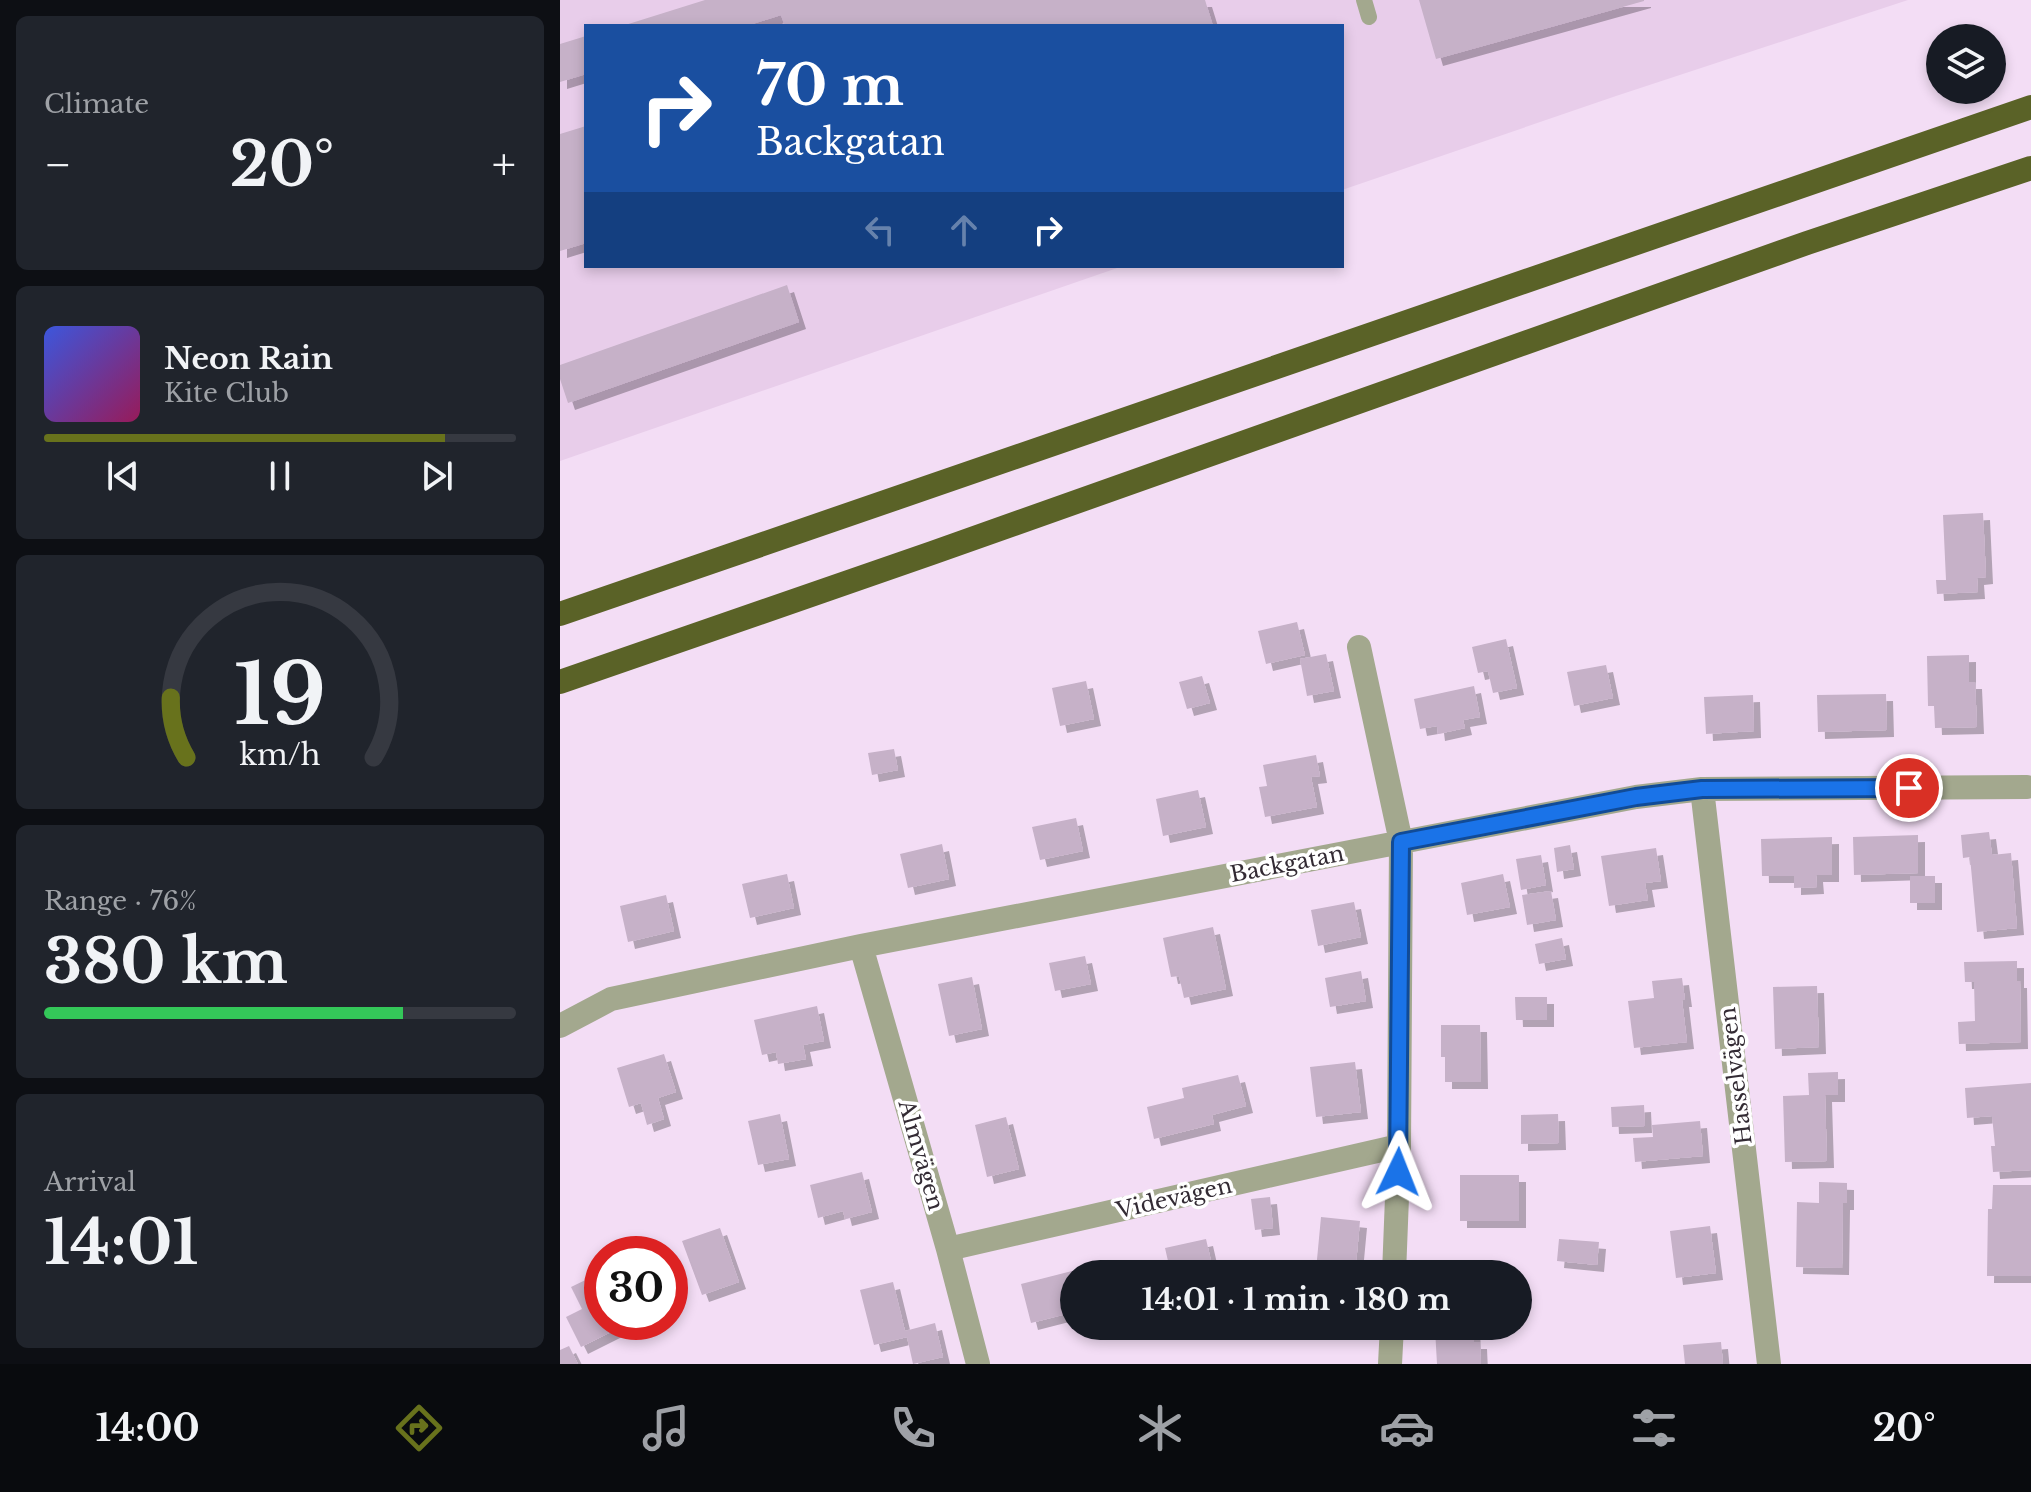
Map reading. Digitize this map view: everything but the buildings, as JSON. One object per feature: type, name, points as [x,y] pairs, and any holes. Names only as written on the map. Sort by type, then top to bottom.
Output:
[{"type":"highway","points":[[560,614],[2031,107]]},
{"type":"highway","points":[[560,682],[1807,243],[2031,168]]},
{"type":"street","points":[[1359,647],[1401,842],[1399,1146],[1395,1260]]},
{"type":"street","name":"Backgatan","points":[[560,1026],[611,999],[861,946],[1636,797],[1702,789],[2027,787]]},
{"type":"street","name":"Hasselvägen","points":[[1702,789],[1769,1364]]},
{"type":"street","name":"Almvägen","points":[[861,946],[978,1364]]},
{"type":"street","name":"Videvägen","points":[[948,1249],[1399,1146]]},
{"type":"street","points":[[1390,1364],[1391,1340]]},
{"type":"lane","points":[[1364,0],[1369,17]]},
{"type":"shaded area","points":[[560,0],[1908,0],[1344,189],[1344,24],[584,24],[584,268],[1117,268],[560,461]]},
{"type":"route","points":[[1398,1172],[1401,842],[1636,797],[1702,789],[1909,788]]}]
